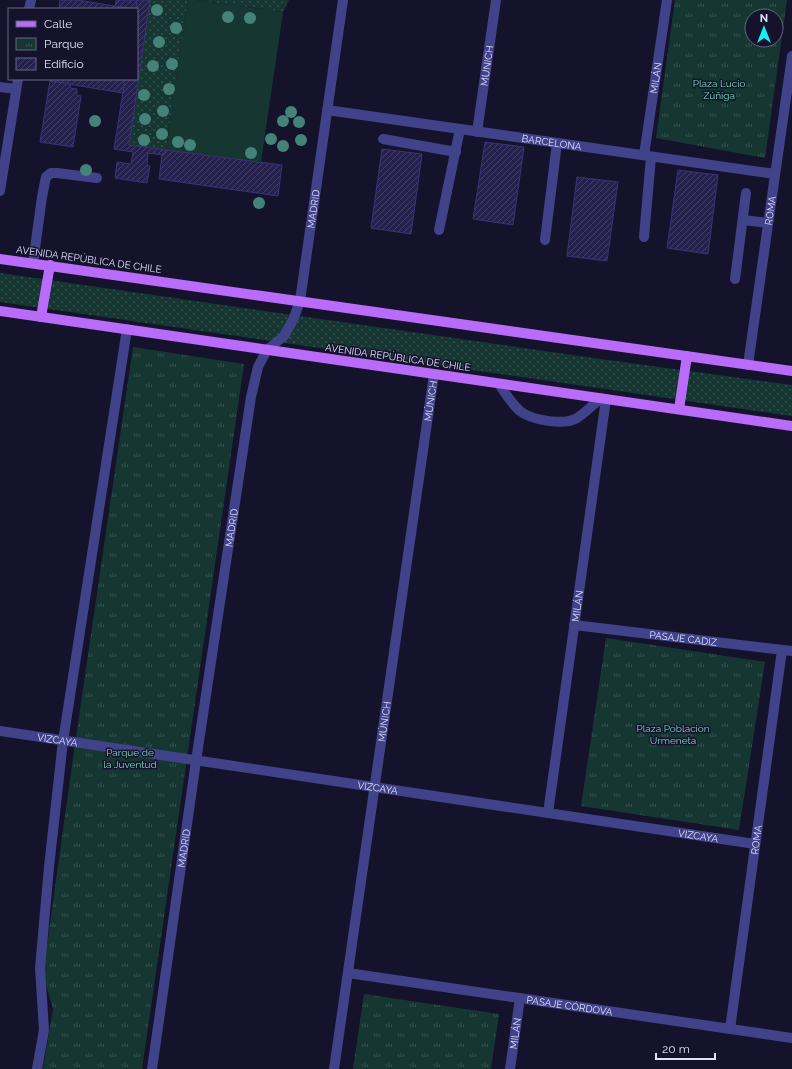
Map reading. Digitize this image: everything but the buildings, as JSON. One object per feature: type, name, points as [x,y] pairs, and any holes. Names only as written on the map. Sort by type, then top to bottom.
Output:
[{"type":"main road","name":"AVENIDA REPÚBLICA DE CHILE","points":[[0,259],[792,371]]},
{"type":"main road","points":[[41,317],[50,265]]},
{"type":"main road","name":"AVENIDA REPÚBLICA DE CHILE","points":[[0,311],[792,426]]},
{"type":"main road","points":[[679,410],[687,356]]},
{"type":"street","name":"MADRID","points":[[152,1069],[196,761],[251,397],[258,368],[267,350],[284,336],[293,320],[300,301],[343,0]]},
{"type":"street","name":"MUNICH","points":[[477,132],[496,0]]},
{"type":"street","name":"MILÁN","points":[[644,237],[648,156],[667,0]]},
{"type":"street","name":"ROMA","points":[[748,365],[792,56]]},
{"type":"street","points":[[0,86],[17,84],[0,191]]},
{"type":"street","name":"BARCELONA","points":[[327,110],[775,174]]},
{"type":"street","points":[[439,230],[460,130]]},
{"type":"street","points":[[383,139],[456,152]]},
{"type":"street","points":[[546,240],[557,143]]},
{"type":"street","points":[[33,263],[46,177],[57,173],[97,178]]},
{"type":"street","points":[[735,279],[746,193]]},
{"type":"street","points":[[743,220],[768,223]]},
{"type":"street","points":[[37,1069],[44,1030],[40,968],[49,867],[63,741],[127,329]]},
{"type":"street","name":"MÚNICH","points":[[334,1069],[434,374]]},
{"type":"street","points":[[499,384],[520,411],[528,416],[558,422],[576,419],[604,399]]},
{"type":"street","name":"MILÁN","points":[[548,813],[604,399]]},
{"type":"street","name":"PASAJE CADIZ","points":[[574,625],[787,650]]},
{"type":"street","name":"ROMA","points":[[730,1029],[755,844],[787,650]]},
{"type":"street","name":"VIZCAYA","points":[[0,731],[755,844]]},
{"type":"street","name":"PASAJE CÓRDOVA","points":[[348,973],[792,1038]]},
{"type":"street","name":"MILÁN","points":[[510,1069],[520,998]]},
{"type":"green space","points":[[150,0],[188,0],[166,150],[129,145]]},
{"type":"green space","points":[[188,0],[283,12],[261,162],[166,150]]},
{"type":"green space","points":[[196,0],[289,0],[283,12]]},
{"type":"green space","name":"Plaza Lucio Zúñiga","points":[[675,0],[787,0],[784,22],[784,8],[744,8],[744,48],[780,48],[765,158],[656,138]]},
{"type":"green space","points":[[0,273],[792,385],[792,416],[0,302]]},
{"type":"green space","name":"Parque de la Juventud","points":[[133,347],[244,364],[142,1069],[43,1069],[53,1009],[43,974]]},
{"type":"green space","name":"Plaza Población Urmeneta","points":[[606,638],[765,662],[739,830],[581,806]]},
{"type":"green space","points":[[364,994],[499,1014],[491,1069],[353,1069]]}]
